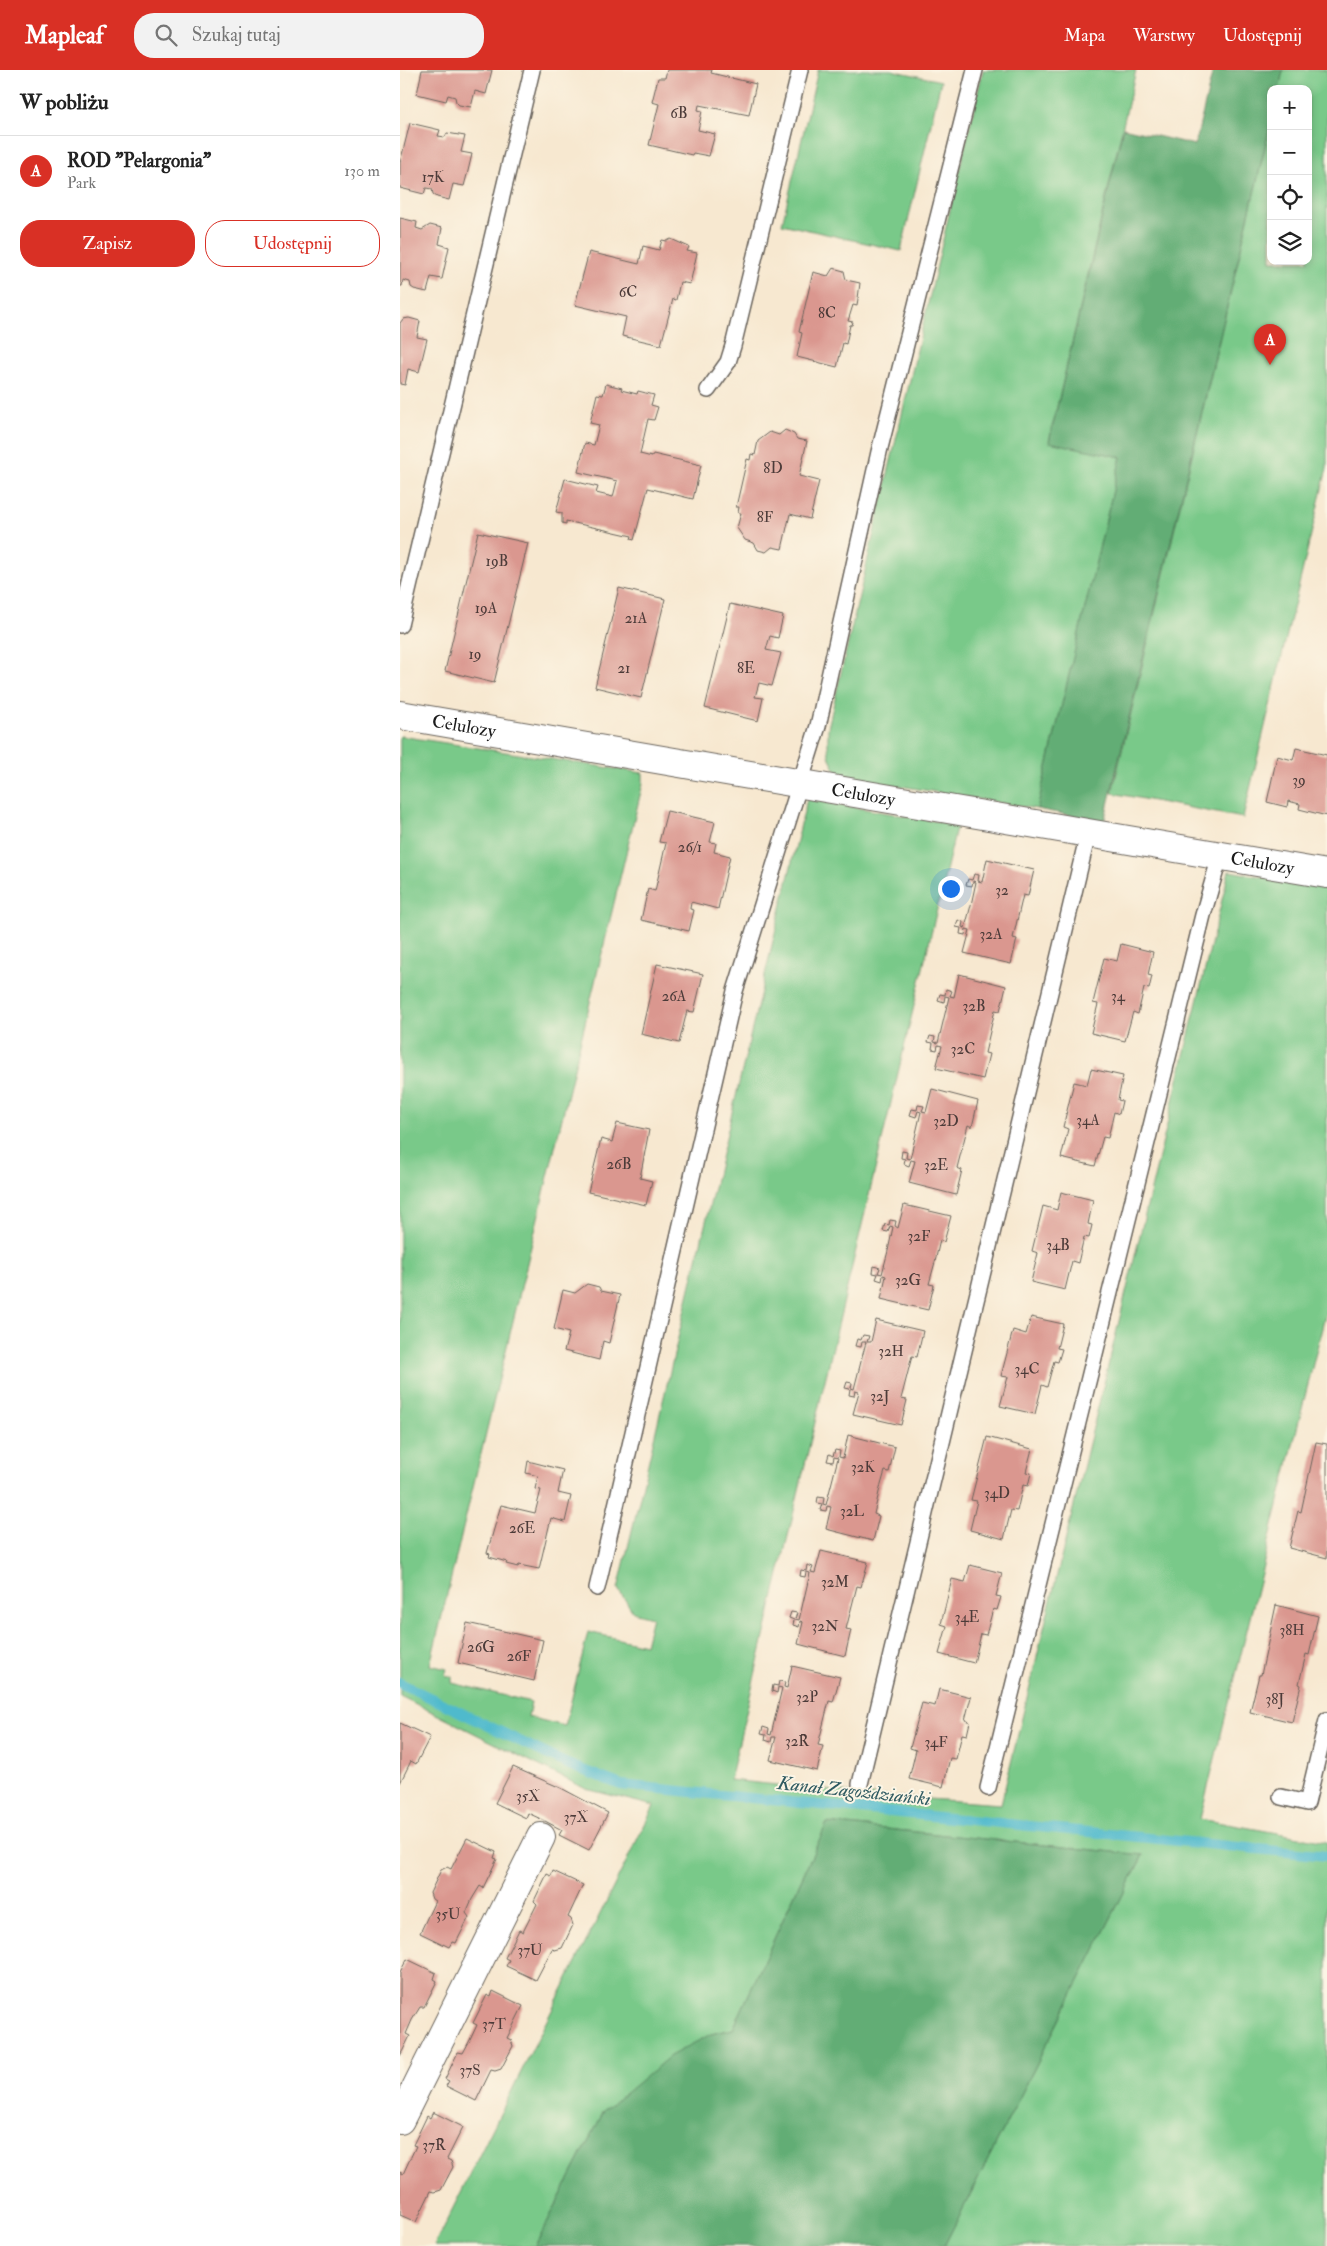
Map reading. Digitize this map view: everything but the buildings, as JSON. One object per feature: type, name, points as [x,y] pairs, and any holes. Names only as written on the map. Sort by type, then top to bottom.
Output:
[{"type":"street","name":"Celulozy","points":[[400,715],[799,785],[1327,874]]},
{"type":"street","points":[[400,2120],[541,1837]]},
{"type":"lane","points":[[400,625],[532,70]]},
{"type":"lane","points":[[708,390],[728,362],[734,346],[800,70]]},
{"type":"lane","points":[[597,1588],[735,991],[818,726],[878,452],[975,70]]},
{"type":"lane","points":[[860,1784],[1088,834]]},
{"type":"lane","points":[[988,1788],[1203,915],[1220,856]]},
{"type":"lane","points":[[1281,1796],[1306,1802],[1327,1720]]},
{"type":"green space","points":[[818,70],[891,70],[941,81],[901,251],[782,224]]},
{"type":"green space","points":[[983,70],[1136,70],[1049,441],[1121,457],[1037,809],[841,776],[830,759],[828,748],[828,728]]},
{"type":"green space","points":[[1213,70],[1283,70],[1280,85],[1267,85],[1267,139],[1104,822],[1037,809],[1121,457],[1049,442],[1123,128],[1195,145]]},
{"type":"green space","points":[[1283,70],[1327,70],[1327,468],[1243,818],[1112,793],[1267,139],[1267,265],[1312,265],[1312,85],[1280,85]]},
{"type":"green space","points":[[400,736],[643,773],[643,783],[430,1665],[447,1669],[445,1675],[452,1677],[452,1683],[531,1702],[528,1717],[565,1726],[588,1632],[645,1645],[652,1617],[633,1612],[618,1589],[807,799],[957,825],[730,1780],[870,1795],[1001,1804],[1229,871],[1327,888],[1327,1308],[1200,1819],[1327,1842],[1327,2246],[944,2246],[1143,1855],[827,1823],[733,2029],[711,2034],[604,2111],[535,2246],[434,2246],[654,1806],[586,1789],[400,1696]]},
{"type":"green space","points":[[827,1823],[1143,1855],[944,2246],[535,2246],[604,2111],[670,2056],[711,2034],[733,2029]]},
{"type":"waterway","name":"Kanał Zagoździański","points":[[400,1683],[567,1764],[621,1785],[1327,1856]]},
{"type":"place","name":"ROD \"Pelargonia\"","points":[[1270,365]]}]
